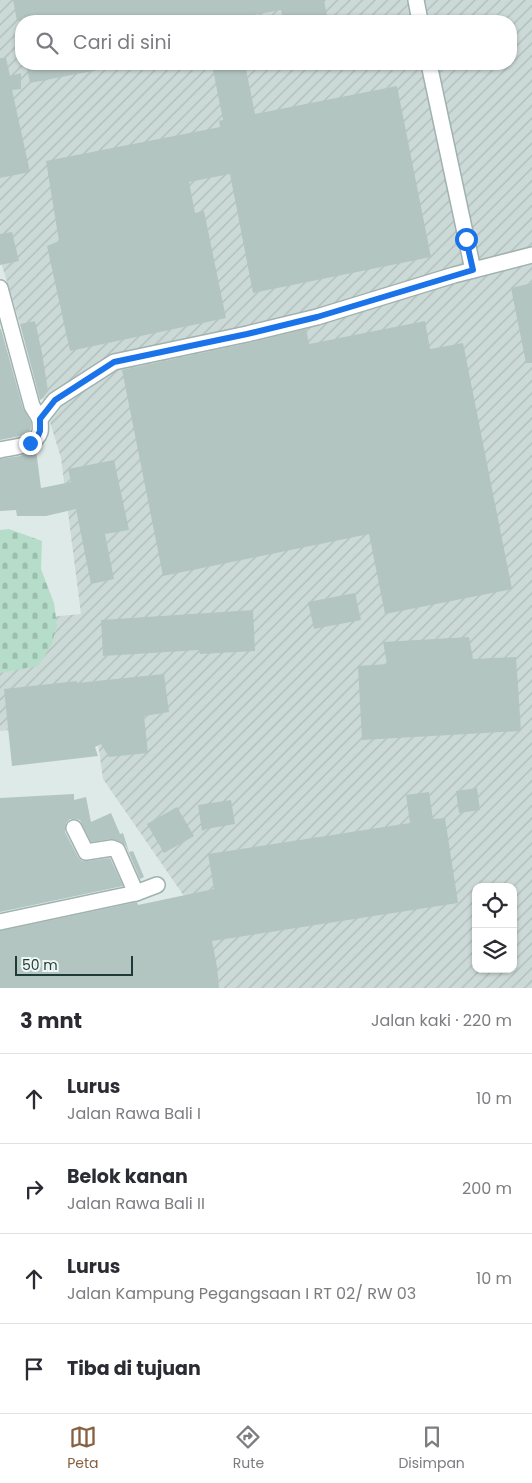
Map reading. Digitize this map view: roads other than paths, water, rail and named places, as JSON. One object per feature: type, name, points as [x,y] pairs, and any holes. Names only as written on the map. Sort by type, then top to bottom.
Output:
[{"type":"street","points":[[416,0],[419,15]]},
{"type":"street","points":[[430,70],[473,270]]},
{"type":"street","points":[[40,419],[55,400],[114,362],[317,317],[473,270],[532,255]]},
{"type":"street","points":[[0,288],[31,401],[40,419],[40,431],[37,438],[30,443],[0,450]]},
{"type":"street","points":[[74,828],[86,852],[112,848],[117,850],[136,893]]},
{"type":"street","points":[[0,922],[136,893],[157,885]]}]
